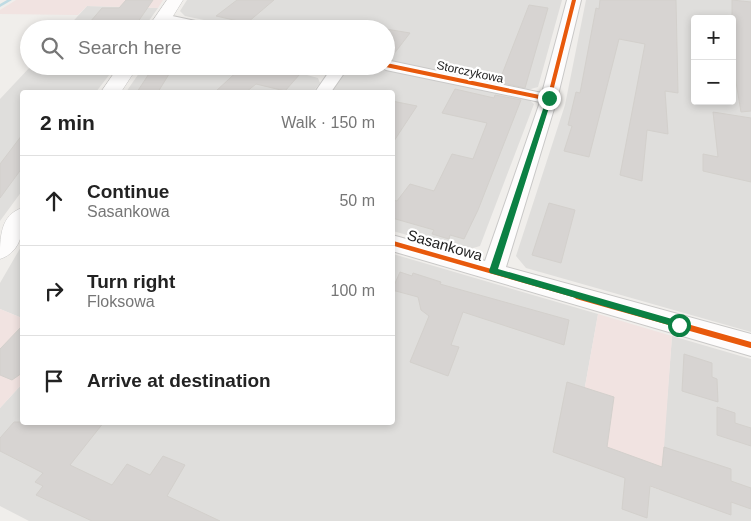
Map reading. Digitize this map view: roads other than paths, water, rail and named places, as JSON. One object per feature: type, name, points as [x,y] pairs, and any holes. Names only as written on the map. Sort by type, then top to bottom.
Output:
[{"type":"street","points":[[162,20],[175,0]]},
{"type":"street","points":[[493,271],[549,98],[574,0]]},
{"type":"street","name":"Storczykowa","points":[[395,67],[549,98]]},
{"type":"street","points":[[112,90],[123,75]]},
{"type":"street","points":[[324,90],[335,75]]},
{"type":"street","points":[[0,249],[20,220]]},
{"type":"street","name":"Sasankowa","points":[[395,244],[751,345]]},
{"type":"waterway","points":[[0,6],[10,0]]}]
